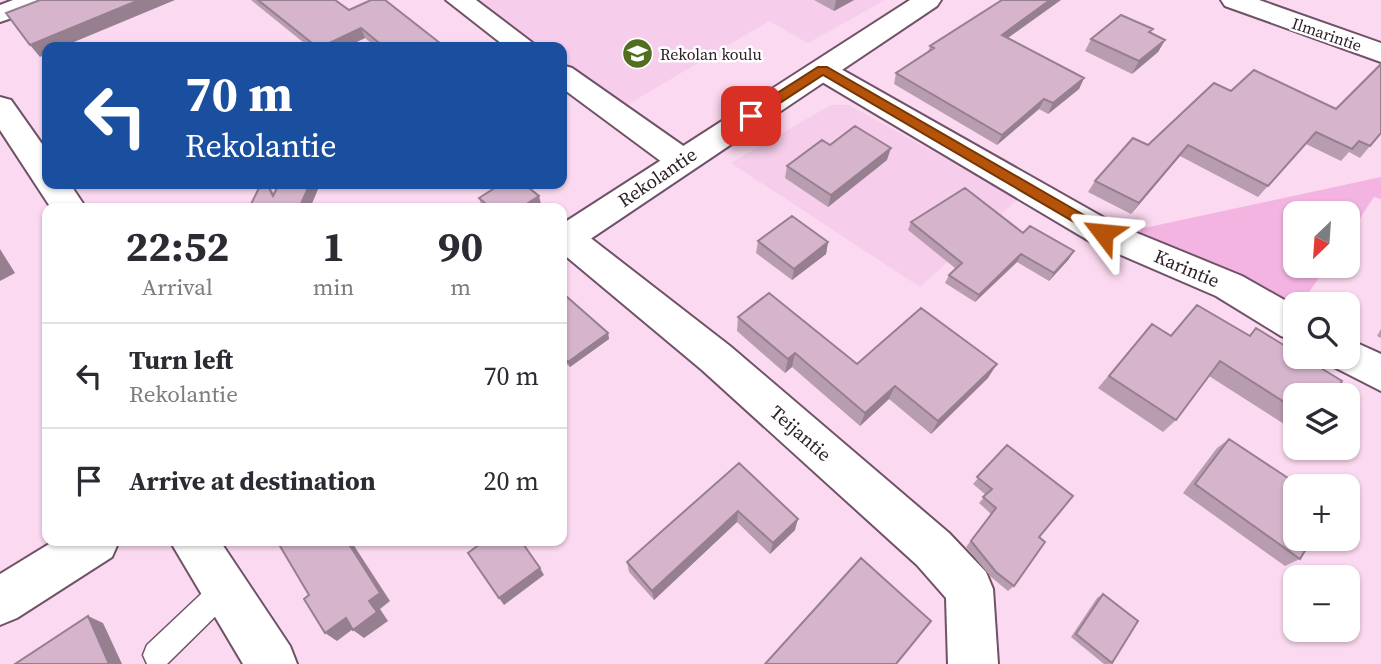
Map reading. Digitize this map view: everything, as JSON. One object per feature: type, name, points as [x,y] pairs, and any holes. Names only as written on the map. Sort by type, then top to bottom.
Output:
[{"type":"street","points":[[0,14],[38,0]]},
{"type":"street","points":[[460,0],[517,42]]},
{"type":"street","name":"Ilmarintie","points":[[1234,0],[1381,53]]},
{"type":"street","name":"Rekolantie","points":[[567,237],[822,70],[914,3]]},
{"type":"street","name":"Karintie","points":[[822,70],[1103,233],[1229,286],[1283,318]]},
{"type":"street","points":[[567,78],[681,160]]},
{"type":"street","points":[[0,107],[42,168]]},
{"type":"street","name":"Teijantie","points":[[567,241],[716,358],[933,549],[970,589],[973,664]]},
{"type":"street","points":[[1360,362],[1381,374]]},
{"type":"street","points":[[0,601],[88,546]]},
{"type":"street","points":[[196,546],[272,664]]},
{"type":"lane","points":[[157,655],[225,589]]},
{"type":"shaded area","name":"Rekolan koulu","points":[[475,0],[885,0],[808,43],[769,21],[625,106],[567,65],[567,42],[535,42]]},
{"type":"shaded area","points":[[831,105],[849,105],[1018,199],[920,287],[731,163]]},
{"type":"shaded area","points":[[1381,177],[1381,199],[1374,197],[1360,218],[1360,201],[1283,201],[1283,278],[1319,278],[1309,292],[1283,292],[1283,307],[1121,233]]},
{"type":"building","points":[[40,0],[139,0],[30,45],[6,13]]},
{"type":"building","points":[[258,0],[335,0],[349,10],[371,0],[385,0],[439,42],[378,42],[361,28],[332,42],[311,42]]},
{"type":"building","points":[[1002,0],[1050,0],[1002,35],[1084,78],[1053,103],[1044,99],[1002,135],[896,73],[934,48],[930,46]]},
{"type":"building","points":[[1121,15],[1153,29],[1149,32],[1165,40],[1139,61],[1091,39]]},
{"type":"building","points":[[1381,64],[1381,133],[1370,146],[1359,141],[1352,149],[1316,132],[1268,186],[1188,145],[1139,203],[1095,181],[1133,138],[1148,145],[1214,83],[1231,91],[1254,70],[1336,109]]},
{"type":"building","points":[[855,126],[891,148],[831,195],[787,166],[822,140],[830,145]]},
{"type":"building","points":[[965,188],[1023,233],[1030,226],[1074,251],[1054,273],[1021,254],[979,295],[949,275],[962,263],[911,222]]},
{"type":"building","points":[[258,189],[270,189],[273,196],[276,189],[308,189],[301,203],[252,203]]},
{"type":"building","points":[[493,189],[530,189],[539,196],[528,203],[485,203],[479,198]]},
{"type":"building","points":[[792,216],[828,242],[794,269],[758,241]]},
{"type":"building","points":[[769,293],[857,364],[921,308],[997,364],[938,421],[895,386],[865,413],[795,353],[788,359],[738,317]]},
{"type":"building","points":[[567,297],[608,333],[567,361]]},
{"type":"building","points":[[1197,305],[1250,336],[1256,328],[1283,345],[1283,369],[1322,369],[1342,381],[1283,383],[1283,401],[1220,361],[1176,420],[1109,376],[1152,324],[1171,336]]},
{"type":"building","points":[[1229,439],[1283,475],[1283,547],[1195,484]]},
{"type":"building","points":[[1007,445],[1073,496],[1039,537],[1045,542],[1014,586],[996,572],[971,541],[996,508],[983,497],[992,489],[977,477]]},
{"type":"building","points":[[739,463],[798,519],[773,543],[738,511],[652,591],[627,562]]},
{"type":"building","points":[[280,546],[350,546],[380,593],[369,601],[377,612],[353,630],[346,618],[325,633],[304,599],[309,595]]},
{"type":"building","points":[[477,546],[525,546],[540,568],[499,598],[468,553]]},
{"type":"building","points":[[1289,551],[1305,551],[1300,559]]},
{"type":"building","points":[[861,558],[931,621],[896,664],[765,664]]},
{"type":"building","points":[[1103,594],[1138,621],[1112,663],[1076,634]]},
{"type":"building","points":[[88,616],[109,664],[15,664]]},
{"type":"place","name":"Rekolan koulu","points":[[637,54]]},
{"type":"route","points":[[751,116],[822,70],[1103,233]]}]
